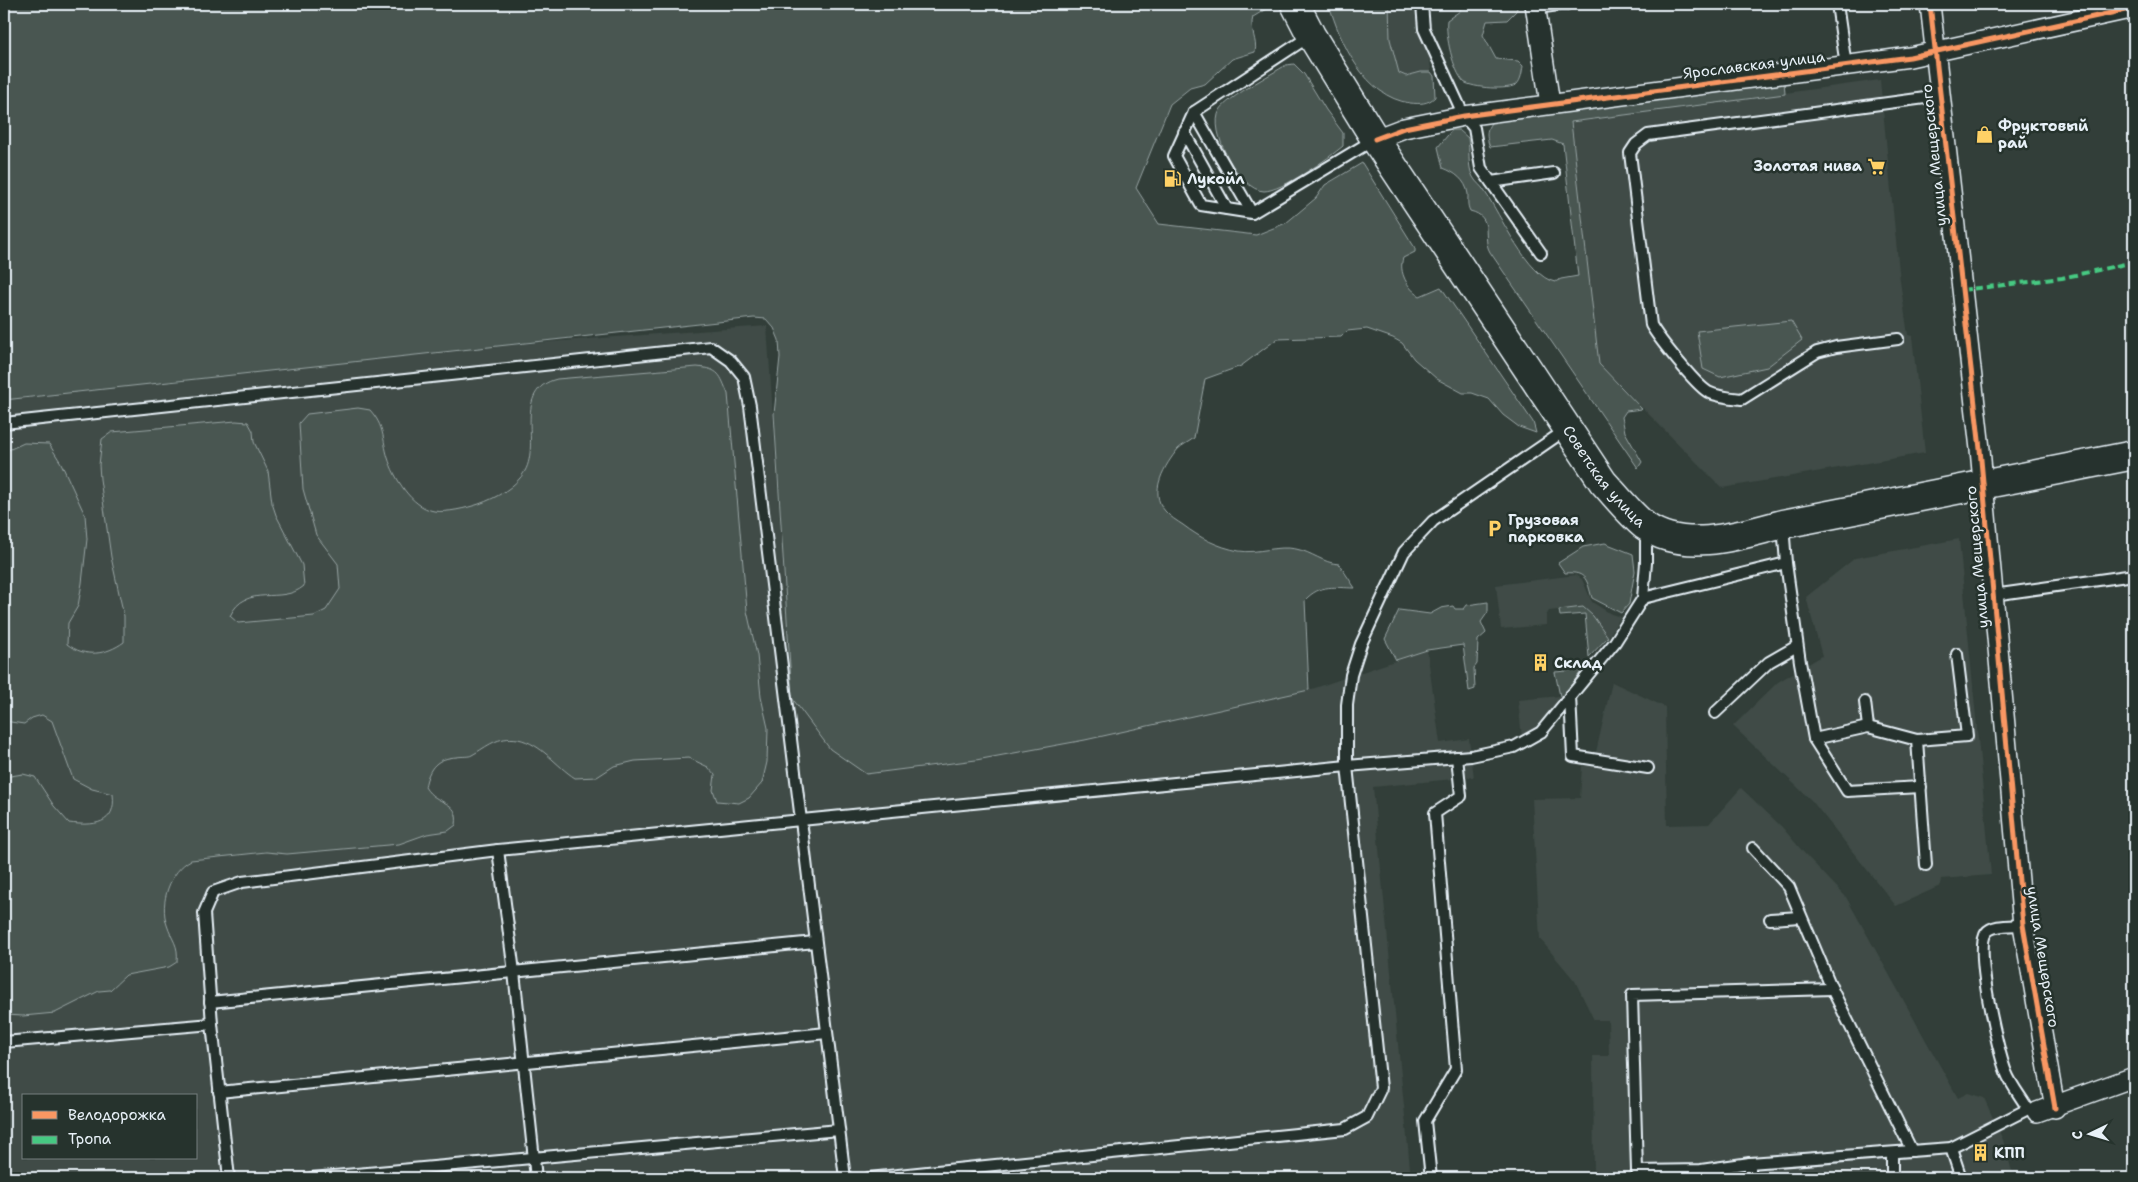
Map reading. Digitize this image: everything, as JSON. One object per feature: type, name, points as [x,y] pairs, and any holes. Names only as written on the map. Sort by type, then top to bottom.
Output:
[{"type":"main road","name":"Советская улица","points":[[1295,4],[1311,35],[1375,139],[1569,428],[1603,482],[1646,526],[1667,536],[1708,539],[1740,535],[1783,524],[2134,455]]},
{"type":"street","name":"улица Мещерского","points":[[1930,4],[1983,484],[2022,926],[2055,1108]]},
{"type":"street","points":[[1536,6],[1550,104]]},
{"type":"street","name":"Ярославская улица","points":[[1375,139],[1404,128],[1464,116],[1846,66],[1936,52],[2132,11]]},
{"type":"street","points":[[2032,1111],[2055,1108],[2134,1077]]},
{"type":"lane","points":[[1422,4],[1424,29],[1464,116],[1474,128],[1481,168],[1541,253]]},
{"type":"lane","points":[[1536,6],[1566,4]]},
{"type":"lane","points":[[1837,4],[1846,66]]},
{"type":"lane","points":[[1311,35],[1194,112],[1174,156],[1201,205],[1252,213],[1375,139]]},
{"type":"lane","points":[[1898,339],[1836,347],[1817,352],[1742,399],[1728,398],[1708,392],[1661,342],[1651,325],[1630,153],[1636,144],[1648,135],[1940,96]]},
{"type":"lane","points":[[1194,112],[1252,213]]},
{"type":"lane","points":[[1184,132],[1227,209]]},
{"type":"lane","points":[[1491,182],[1554,172]]},
{"type":"lane","points":[[4,423],[711,347],[731,361],[744,377],[750,406],[815,942],[846,1178]]},
{"type":"lane","points":[[870,1178],[1345,1129],[1367,1117],[1381,1088],[1347,766],[1346,706],[1351,675],[1361,644],[1404,552],[1433,522],[1569,428]]},
{"type":"lane","points":[[1783,524],[1786,563],[1814,739],[1846,791],[1921,787]]},
{"type":"lane","points":[[229,1178],[212,1024],[204,913],[212,892],[242,882],[498,850],[1347,766],[1457,757],[1514,747],[1541,732],[1615,642],[1643,598],[1646,563],[1646,526]]},
{"type":"lane","points":[[1643,598],[1786,563]]},
{"type":"lane","points":[[1993,595],[2134,575]]},
{"type":"lane","points":[[1715,713],[1769,662],[1798,646]]},
{"type":"lane","points":[[1814,739],[1868,727],[1917,740],[1967,736],[1957,654]]},
{"type":"lane","points":[[1570,696],[1573,756],[1648,768]]},
{"type":"lane","points":[[1865,702],[1868,727]]},
{"type":"lane","points":[[1917,740],[1926,865]]},
{"type":"lane","points":[[1431,1178],[1426,1122],[1456,1069],[1434,813],[1461,796],[1457,757]]},
{"type":"lane","points":[[1753,848],[1789,887],[1800,917],[1832,989],[1912,1151]]},
{"type":"lane","points":[[498,850],[514,972],[536,1178]]},
{"type":"lane","points":[[1770,918],[1800,917]]},
{"type":"lane","points":[[1832,989],[1632,995],[1638,1171],[1701,1174],[1750,1163],[1951,1148],[2032,1111],[2006,1073],[1990,1010],[1982,944],[1986,932],[1994,928],[2022,926]]},
{"type":"lane","points":[[210,1002],[815,942]]},
{"type":"lane","points":[[4,1042],[212,1024]]},
{"type":"lane","points":[[219,1092],[827,1033]]},
{"type":"lane","points":[[312,1178],[839,1130]]},
{"type":"lane","points":[[1951,1148],[1961,1178]]},
{"type":"lane","points":[[1892,1152],[1892,1178]]},
{"type":"lane","points":[[1750,1163],[1750,1178]]},
{"type":"shaded area","points":[[4,4],[354,356],[767,326],[792,698],[866,774],[976,760],[1085,740],[1309,690],[1427,650],[1440,743],[1469,739],[1474,777],[1373,787],[1411,1178],[4,1178]]},
{"type":"shaded area","points":[[4,4],[1263,4],[1266,9],[1253,17],[1252,22],[1255,52],[1232,59],[1205,84],[1190,88],[1170,104],[1136,188],[1159,224],[1256,235],[1286,223],[1316,198],[1325,185],[1362,163],[1415,248],[1415,252],[1403,258],[1402,263],[1403,274],[1408,285],[1420,296],[1441,287],[1533,422],[1536,433],[1519,427],[1503,415],[1489,399],[1472,393],[1463,393],[1437,379],[1414,359],[1402,343],[1393,338],[1367,329],[1347,331],[1341,337],[1277,339],[1241,366],[1205,379],[1194,438],[1178,449],[1168,463],[1160,479],[1158,496],[1160,504],[1169,515],[1196,534],[1217,544],[1246,552],[1282,548],[1296,549],[1328,562],[1339,564],[1355,588],[1335,587],[1323,589],[1305,600],[1309,690],[1085,740],[976,760],[866,774],[830,749],[792,698],[774,414],[780,357],[779,340],[774,328],[766,319],[754,318],[4,400]]},
{"type":"shaded area","points":[[1329,4],[1389,4],[1390,39],[1399,73],[1406,76],[1421,72],[1431,72],[1434,76],[1435,97],[1424,103],[1410,103],[1394,99],[1367,79],[1348,51]]},
{"type":"shaded area","points":[[1389,4],[1425,4],[1431,72],[1421,72],[1406,76],[1399,73],[1394,60],[1390,39]]},
{"type":"shaded area","points":[[1463,4],[1518,5],[1516,11],[1507,20],[1487,21],[1483,35],[1496,59],[1518,61],[1523,66],[1517,84],[1499,88],[1482,87],[1468,84],[1460,77],[1451,52],[1447,34],[1447,20],[1460,11]]},
{"type":"shaded area","points":[[1294,64],[1304,74],[1343,133],[1343,146],[1317,166],[1293,180],[1272,190],[1264,191],[1255,188],[1245,181],[1236,171],[1222,144],[1217,119],[1220,110],[1232,99],[1286,65]]},
{"type":"shaded area","points":[[1784,80],[1785,94],[1571,122],[1599,364],[1642,409],[1626,411],[1622,417],[1625,432],[1642,462],[1638,468],[1490,252],[1485,223],[1478,214],[1470,211],[1467,189],[1462,181],[1455,174],[1443,168],[1438,147],[1452,130],[1459,130],[1468,138],[1470,168],[1474,179],[1484,190],[1525,257],[1545,278],[1555,282],[1578,276],[1563,144],[1552,140],[1490,147],[1487,131],[1490,124],[1496,118]]},
{"type":"shaded area","points":[[1880,80],[1900,281],[1908,335],[1912,336],[1925,453],[1722,488],[1599,364],[1571,122]]},
{"type":"shaded area","points":[[1791,321],[1802,340],[1767,367],[1720,377],[1703,369],[1697,331]]},
{"type":"shaded area","points":[[697,367],[715,371],[721,378],[728,394],[747,611],[757,655],[761,697],[768,728],[767,762],[762,783],[749,798],[739,803],[717,801],[713,790],[715,775],[708,767],[689,758],[635,761],[614,766],[597,777],[575,778],[542,750],[527,742],[511,738],[498,740],[471,756],[444,759],[435,765],[429,774],[425,787],[435,797],[451,807],[456,817],[456,825],[448,831],[427,834],[399,844],[287,854],[266,852],[191,860],[172,879],[164,907],[167,925],[176,947],[177,962],[169,967],[126,975],[110,990],[99,991],[55,1013],[23,1016],[4,1015],[4,777],[23,774],[35,777],[54,806],[69,823],[95,823],[107,818],[113,804],[113,794],[92,789],[73,779],[52,721],[42,715],[32,718],[24,724],[4,721],[4,452],[24,443],[49,444],[61,463],[85,515],[87,539],[82,583],[78,606],[68,623],[67,644],[81,651],[96,653],[110,650],[124,642],[124,616],[111,557],[99,465],[102,439],[112,432],[236,421],[248,422],[253,431],[254,442],[268,471],[272,503],[276,515],[302,565],[304,586],[295,592],[254,597],[245,600],[237,606],[230,616],[238,623],[314,616],[326,610],[340,589],[338,564],[316,535],[303,489],[299,423],[307,414],[358,408],[370,410],[381,427],[391,466],[405,490],[418,504],[426,508],[434,511],[451,511],[474,506],[492,499],[511,487],[521,477],[529,459],[531,405],[535,394],[543,385],[557,379]]},
{"type":"shaded area","points":[[1959,539],[1991,875],[1941,879],[1940,886],[1896,906],[1812,801],[1733,726],[1778,682],[1822,656],[1806,597],[1855,558]]},
{"type":"shaded area","points":[[1605,543],[1633,554],[1635,571],[1629,604],[1621,613],[1592,598],[1585,578],[1578,574],[1565,573],[1558,563],[1583,547]]},
{"type":"shaded area","points":[[1576,575],[1582,579],[1592,602],[1611,614],[1621,617],[1608,637],[1593,616],[1583,607],[1549,611],[1546,616],[1546,625],[1501,629],[1496,585]]},
{"type":"shaded area","points":[[1488,602],[1488,612],[1481,622],[1486,633],[1478,640],[1477,664],[1474,668],[1475,689],[1469,691],[1463,645],[1427,650],[1396,660],[1385,639],[1399,610],[1430,614],[1441,608],[1453,606],[1455,609],[1464,609],[1467,605]]},
{"type":"shaded area","points":[[1583,607],[1593,616],[1608,637],[1589,657],[1585,614],[1560,616],[1559,610]]},
{"type":"shaded area","points":[[1581,664],[1582,670],[1563,697],[1560,696],[1555,672],[1568,671],[1568,665]]},
{"type":"shaded area","points":[[1612,682],[1665,707],[1667,825],[1709,824],[1741,788],[1782,827],[1846,897],[1958,1098],[1968,1093],[1984,1098],[2003,1140],[2014,1178],[1594,1178],[1593,1056],[1609,1056],[1608,1020],[1594,1020],[1575,981],[1540,939],[1532,799],[1580,798],[1582,766],[1596,765],[1596,752]]},
{"type":"shaded area","points":[[1560,696],[1561,702],[1542,726],[1522,738],[1518,700]]},
{"type":"marked path","points":[[1962,290],[2062,278],[2134,262]]},
{"type":"cycle path","points":[[1930,4],[1980,449],[2023,925],[2055,1108]]},
{"type":"cycle path","points":[[1375,139],[1404,128],[1464,116],[1910,57],[2134,8]]},
{"type":"place","name":"Фруктовый рай","points":[[1984,135]]},
{"type":"place","name":"Золотая нива","points":[[1876,166]]},
{"type":"place","name":"Лукойл","points":[[1173,179]]},
{"type":"place","name":"Грузовая парковка","points":[[1494,529]]},
{"type":"place","name":"Склад","points":[[1540,663]]},
{"type":"place","name":"КПП","points":[[1980,1153]]}]
